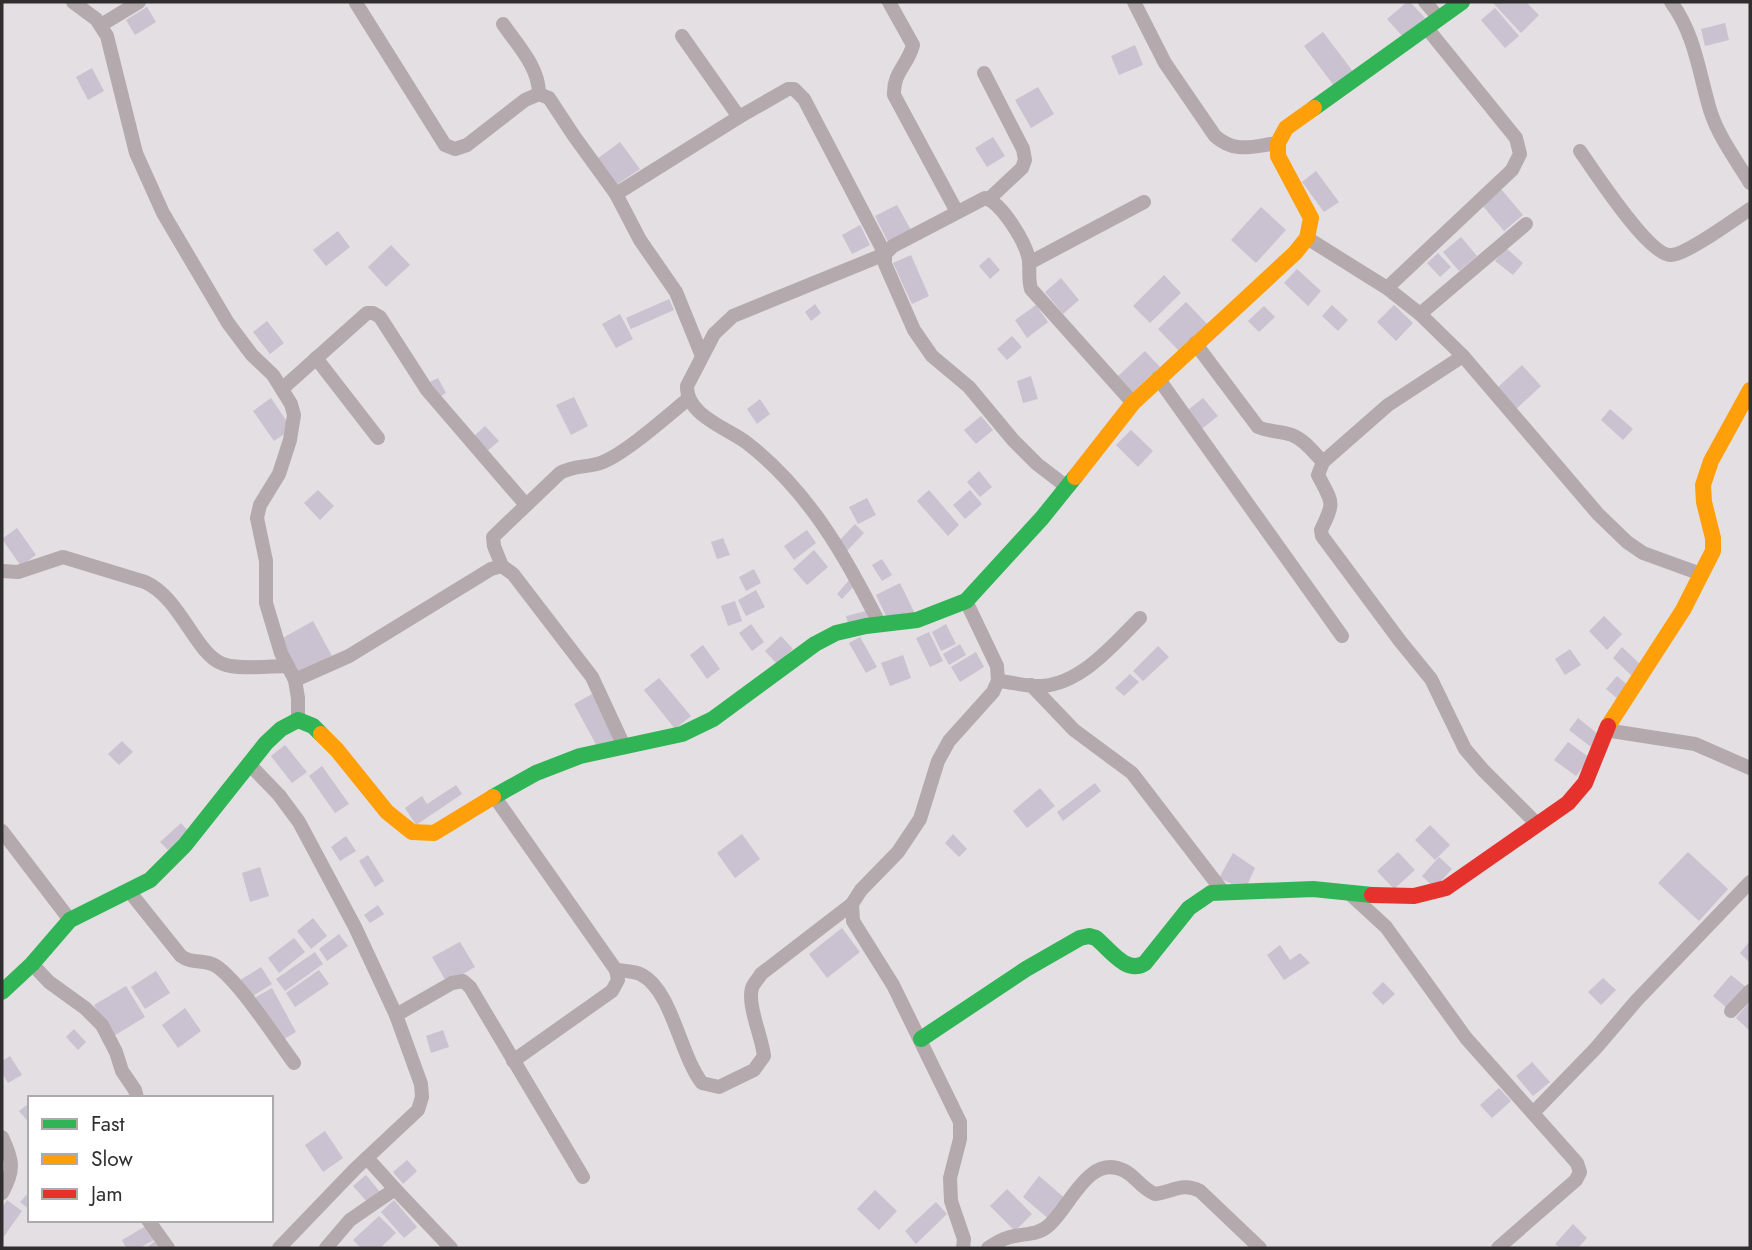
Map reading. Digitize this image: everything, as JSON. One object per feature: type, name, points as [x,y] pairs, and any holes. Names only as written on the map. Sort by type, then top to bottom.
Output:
[{"type":"street","points":[[73,2],[101,24],[107,36],[136,153],[163,213],[229,323],[283,388],[291,404],[293,426],[279,474],[260,505],[257,518],[267,561],[266,603],[271,628],[296,680],[298,719]]},
{"type":"street","points":[[101,24],[139,2]]},
{"type":"street","points":[[353,2],[445,145],[455,149],[467,145],[525,100],[539,94],[549,98],[616,194],[636,233],[676,292],[702,356]]},
{"type":"street","points":[[889,2],[913,45],[911,54],[897,74],[894,95],[957,212]]},
{"type":"street","points":[[1134,2],[1166,63],[1215,136],[1224,144],[1237,148],[1278,143]]},
{"type":"street","points":[[1387,288],[1512,170],[1520,154],[1516,138],[1432,23],[1425,2]]},
{"type":"street","points":[[298,719],[313,726],[337,750],[387,812],[412,832],[434,833],[494,796],[547,769],[580,756],[664,739],[702,724],[744,698],[815,644],[836,633],[917,620],[966,601],[1042,519],[1133,403],[1295,253],[1307,238],[1311,218],[1278,156],[1278,143],[1286,128],[1462,2]]},
{"type":"street","points":[[1671,2],[1696,52],[1711,113],[1750,183]]},
{"type":"street","points":[[503,24],[535,71],[539,81],[539,94]]},
{"type":"street","points":[[682,36],[739,117]]},
{"type":"street","points":[[984,74],[1023,149],[1025,160],[1023,168],[989,199]]},
{"type":"street","points":[[616,194],[788,89],[800,92],[885,254],[886,264],[914,330],[932,356],[969,387],[1013,440],[1066,487]]},
{"type":"street","points":[[1580,151],[1637,228],[1661,253],[1672,256],[1688,249],[1750,209]]},
{"type":"street","points":[[880,625],[848,563],[807,502],[774,467],[746,443],[697,411],[688,399],[687,386],[714,334],[725,322],[742,311],[885,254],[893,246],[985,198],[999,208],[1025,244],[1031,289],[1133,403]]},
{"type":"street","points":[[1029,262],[1144,202]]},
{"type":"street","points":[[1420,314],[1526,224]]},
{"type":"street","points":[[1307,238],[1387,288],[1420,314],[1463,356],[1598,514],[1627,542],[1643,553],[1701,574]]},
{"type":"street","points":[[283,388],[367,313],[373,313],[380,317],[427,390],[526,505]]},
{"type":"street","points":[[1195,344],[1258,427],[1270,432],[1290,434],[1302,440],[1323,462]]},
{"type":"street","points":[[1463,356],[1388,405],[1323,462],[1318,475],[1332,501],[1331,510],[1321,530],[1322,536],[1399,641],[1431,679],[1465,749],[1537,824]]},
{"type":"street","points":[[316,358],[378,438]]},
{"type":"street","points":[[1158,378],[1342,636]]},
{"type":"street","points":[[921,1040],[1026,969],[1080,938],[1096,938],[1129,967],[1136,968],[1145,963],[1190,908],[1205,895],[1221,889],[1248,892],[1311,889],[1400,897],[1429,895],[1446,888],[1569,803],[1585,783],[1605,730],[1683,610],[1713,551],[1703,485],[1711,461],[1750,390]]},
{"type":"street","points":[[624,746],[592,677],[513,574],[502,566],[493,537],[560,473],[571,467],[601,463],[615,455],[688,399]]},
{"type":"street","points":[[2,571],[18,572],[63,557],[145,582],[157,587],[167,597],[213,659],[225,665],[288,666]]},
{"type":"street","points":[[296,680],[349,656],[491,569],[502,566]]},
{"type":"street","points":[[616,970],[640,973],[654,982],[665,1002],[693,1072],[702,1083],[719,1087],[754,1070],[764,1056],[763,1042],[752,1003],[752,988],[761,974],[852,904],[861,890],[898,852],[920,819],[938,761],[949,741],[993,692],[998,681],[997,666],[966,601]]},
{"type":"street","points":[[998,681],[1048,685],[1075,675],[1104,653],[1140,618]]},
{"type":"street","points":[[1031,685],[1074,730],[1132,773],[1221,889]]},
{"type":"street","points":[[2,992],[32,964],[71,920],[150,880],[185,845],[266,743],[281,729],[298,719]]},
{"type":"street","points":[[1605,730],[1695,744],[1750,768]]},
{"type":"street","points":[[250,765],[279,795],[299,822],[355,927],[396,1015],[421,1084],[422,1097],[418,1110],[279,1248]]},
{"type":"street","points":[[494,796],[616,970],[618,980],[612,991],[513,1061]]},
{"type":"street","points":[[2,831],[71,920]]},
{"type":"street","points":[[1533,1113],[1750,883]]},
{"type":"street","points":[[129,891],[181,956],[189,962],[205,961],[216,966],[237,986],[294,1063]]},
{"type":"street","points":[[1349,892],[1386,926],[1466,1038],[1577,1163],[1580,1172],[1576,1180],[1498,1248]]},
{"type":"street","points":[[852,904],[853,921],[893,985],[960,1122],[960,1139],[950,1178],[951,1201],[964,1239],[963,1248]]},
{"type":"street","points":[[32,964],[49,982],[85,1007],[102,1025],[122,1071],[136,1096]]},
{"type":"street","points":[[396,1015],[452,983],[463,981],[470,987],[583,1177]]},
{"type":"street","points":[[1731,1011],[1750,991]]},
{"type":"street","points":[[2,1137],[11,1154],[12,1170],[2,1193]]},
{"type":"street","points":[[367,1158],[452,1248]]},
{"type":"street","points":[[988,1248],[1005,1238],[1036,1233],[1046,1228],[1087,1177],[1098,1170],[1113,1167],[1127,1172],[1154,1194],[1179,1186],[1191,1186],[1200,1191],[1260,1248]]},
{"type":"street","points":[[326,1248],[350,1220],[395,1189]]},
{"type":"street","points":[[150,1222],[169,1248]]},
{"type":"building","points":[[1407,2],[1425,18],[1404,38],[1387,19]]},
{"type":"building","points":[[1494,2],[1526,2],[1539,15],[1521,33]]},
{"type":"building","points":[[147,7],[156,22],[135,35],[126,20]]},
{"type":"building","points":[[1495,8],[1519,36],[1505,48],[1481,20]]},
{"type":"building","points":[[1725,23],[1729,40],[1705,46],[1701,29]]},
{"type":"building","points":[[1323,32],[1354,73],[1335,87],[1304,46]]},
{"type":"building","points":[[1135,45],[1143,65],[1119,75],[1111,56]]},
{"type":"building","points":[[92,68],[104,91],[88,100],[76,77]]},
{"type":"building","points":[[1038,87],[1054,114],[1031,128],[1015,100]]},
{"type":"building","points":[[993,137],[1005,156],[987,167],[975,148]]},
{"type":"building","points":[[620,142],[640,169],[616,185],[597,159]]},
{"type":"building","points":[[1316,171],[1339,202],[1324,212],[1302,182]]},
{"type":"building","points":[[1501,189],[1523,215],[1504,231],[1482,205]]},
{"type":"building","points":[[897,205],[911,230],[888,242],[875,216]]},
{"type":"building","points":[[1261,207],[1286,230],[1256,263],[1231,240]]},
{"type":"building","points":[[860,225],[870,245],[852,254],[842,235]]},
{"type":"building","points":[[338,231],[350,247],[326,266],[313,250]]},
{"type":"building","points":[[1461,237],[1477,256],[1459,271],[1443,252]]},
{"type":"building","points":[[391,245],[410,265],[386,287],[368,267]]},
{"type":"building","points":[[1506,248],[1523,263],[1513,275],[1495,261]]},
{"type":"building","points":[[1438,253],[1451,267],[1440,277],[1427,263]]},
{"type":"building","points":[[911,255],[929,296],[912,304],[893,263]]},
{"type":"building","points":[[989,257],[1000,270],[990,279],[979,266]]},
{"type":"building","points":[[1297,269],[1321,291],[1308,306],[1284,283]]},
{"type":"building","points":[[1164,275],[1181,293],[1150,323],[1133,306]]},
{"type":"building","points":[[1061,278],[1079,300],[1063,314],[1045,292]]},
{"type":"building","points":[[669,299],[674,310],[631,329],[626,318]]},
{"type":"building","points":[[1186,302],[1207,324],[1179,351],[1158,329]]},
{"type":"building","points":[[815,304],[821,313],[811,321],[805,312]]},
{"type":"building","points":[[1036,305],[1048,322],[1027,338],[1015,320]]},
{"type":"building","points":[[1332,305],[1348,320],[1338,331],[1322,316]]},
{"type":"building","points":[[1394,305],[1413,323],[1396,341],[1377,322]]},
{"type":"building","points":[[1264,306],[1275,317],[1259,332],[1248,321]]},
{"type":"building","points":[[620,314],[633,339],[616,348],[602,324]]},
{"type":"building","points":[[267,321],[284,343],[270,354],[253,332]]},
{"type":"building","points":[[1012,336],[1022,347],[1007,360],[997,349]]},
{"type":"building","points":[[1145,351],[1160,367],[1130,395],[1115,379]]},
{"type":"building","points":[[1522,365],[1541,386],[1515,410],[1496,389]]},
{"type":"building","points":[[1031,376],[1038,399],[1023,403],[1017,381]]},
{"type":"building","points":[[438,378],[446,393],[436,399],[428,383]]},
{"type":"building","points":[[574,397],[588,426],[571,435],[556,405]]},
{"type":"building","points":[[271,398],[292,429],[274,441],[253,411]]},
{"type":"building","points":[[1203,398],[1218,416],[1199,431],[1184,413]]},
{"type":"building","points":[[760,399],[770,414],[757,424],[747,409]]},
{"type":"building","points":[[1610,409],[1633,429],[1623,440],[1601,420]]},
{"type":"building","points":[[981,416],[993,430],[976,444],[964,430]]},
{"type":"building","points":[[485,426],[499,441],[486,452],[473,437]]},
{"type":"building","points":[[1131,430],[1153,451],[1138,467],[1116,445]]},
{"type":"building","points":[[979,471],[992,487],[980,497],[967,482]]},
{"type":"building","points":[[318,490],[334,506],[320,520],[304,503]]},
{"type":"building","points":[[929,490],[959,525],[948,536],[917,501]]},
{"type":"building","points":[[970,490],[982,504],[965,519],[953,505]]},
{"type":"building","points":[[867,498],[876,515],[858,524],[849,507]]},
{"type":"building","points":[[855,524],[864,533],[845,553],[835,545]]},
{"type":"building","points":[[17,528],[36,555],[21,566],[2,539]]},
{"type":"building","points":[[807,530],[816,543],[794,560],[784,546]]},
{"type":"building","points":[[723,538],[730,555],[717,559],[711,542]]},
{"type":"building","points":[[814,550],[828,567],[807,585],[793,569]]},
{"type":"building","points":[[882,559],[892,575],[882,581],[872,565]]},
{"type":"building","points":[[754,569],[761,583],[746,591],[739,577]]},
{"type":"building","points":[[849,580],[855,585],[842,599],[837,594]]},
{"type":"building","points":[[900,583],[916,616],[888,620],[876,595]]},
{"type":"building","points":[[756,590],[765,607],[746,616],[738,600]]},
{"type":"building","points":[[735,601],[742,621],[728,626],[721,606]]},
{"type":"building","points":[[866,611],[869,622],[849,627],[846,616]]},
{"type":"building","points":[[1604,616],[1622,634],[1607,650],[1589,631]]},
{"type":"building","points":[[313,621],[332,656],[298,675],[279,640]]},
{"type":"building","points":[[751,624],[764,642],[752,651],[739,633]]},
{"type":"building","points":[[946,624],[956,644],[941,651],[932,632]]},
{"type":"building","points":[[929,632],[943,661],[930,667],[916,638]]},
{"type":"building","points":[[781,636],[793,649],[777,664],[765,651]]},
{"type":"building","points":[[860,637],[877,667],[866,673],[849,643]]},
{"type":"building","points":[[960,644],[966,655],[949,665],[943,654]]},
{"type":"building","points":[[703,645],[720,669],[707,679],[690,655]]},
{"type":"building","points":[[1158,646],[1169,657],[1143,681],[1133,671]]},
{"type":"building","points":[[1622,647],[1642,666],[1633,677],[1613,658]]},
{"type":"building","points":[[1570,649],[1581,665],[1565,675],[1555,659]]},
{"type":"building","points":[[976,652],[984,667],[960,682],[951,667]]},
{"type":"building","points":[[903,655],[911,678],[890,686],[881,663]]},
{"type":"building","points":[[1130,674],[1139,682],[1124,696],[1115,688]]},
{"type":"building","points":[[1617,676],[1630,687],[1619,700],[1606,689]]},
{"type":"building","points":[[659,678],[691,716],[675,729],[644,690]]},
{"type":"building","points":[[592,694],[617,740],[599,750],[574,704]]},
{"type":"building","points":[[1578,718],[1599,735],[1591,747],[1569,730]]},
{"type":"building","points":[[122,741],[133,752],[119,765],[108,754]]},
{"type":"building","points":[[1568,742],[1590,758],[1576,776],[1554,760]]},
{"type":"building","points":[[285,745],[307,772],[292,783],[271,756]]},
{"type":"building","points":[[322,766],[349,804],[335,813],[309,776]]},
{"type":"building","points":[[1095,783],[1101,791],[1063,821],[1057,812]]},
{"type":"building","points":[[456,785],[462,794],[416,825],[405,808],[422,796],[427,804]]},
{"type":"building","points":[[1040,788],[1055,806],[1027,828],[1013,811]]},
{"type":"building","points":[[181,823],[188,831],[168,850],[160,842]]},
{"type":"building","points":[[1430,825],[1450,845],[1435,860],[1415,840]]},
{"type":"building","points":[[742,834],[760,859],[735,878],[717,853]]},
{"type":"building","points":[[953,834],[967,849],[959,857],[945,843]]},
{"type":"building","points":[[346,836],[356,851],[340,861],[331,847]]},
{"type":"building","points":[[1398,852],[1415,870],[1394,889],[1377,871]]},
{"type":"building","points":[[1688,852],[1728,889],[1699,921],[1658,883]]},
{"type":"building","points":[[1233,853],[1255,868],[1245,890],[1219,878]]},
{"type":"building","points":[[368,855],[384,881],[375,887],[359,861]]},
{"type":"building","points":[[1439,857],[1452,869],[1435,888],[1422,876]]},
{"type":"building","points":[[260,867],[269,896],[250,902],[242,873]]},
{"type":"building","points":[[378,905],[384,914],[370,923],[364,915]]},
{"type":"building","points":[[313,918],[327,936],[311,949],[297,931]]},
{"type":"building","points":[[842,928],[860,952],[827,978],[809,954]]},
{"type":"building","points":[[339,934],[348,946],[327,961],[319,949]]},
{"type":"building","points":[[294,938],[305,952],[279,973],[268,958]]},
{"type":"building","points":[[1750,941],[1750,963],[1740,953]]},
{"type":"building","points":[[460,942],[475,967],[447,983],[432,957]]},
{"type":"building","points":[[1280,945],[1290,960],[1300,953],[1310,963],[1284,980],[1267,955]]},
{"type":"building","points":[[315,952],[323,964],[285,991],[276,979]]},
{"type":"building","points":[[261,967],[272,984],[248,999],[237,982]]},
{"type":"building","points":[[319,970],[329,984],[295,1007],[286,993]]},
{"type":"building","points":[[156,971],[170,993],[145,1009],[131,987]]},
{"type":"building","points":[[1731,975],[1747,988],[1728,1009],[1713,996]]},
{"type":"building","points":[[1603,978],[1616,990],[1601,1005],[1588,992]]},
{"type":"building","points":[[1383,982],[1395,994],[1383,1005],[1372,993]]},
{"type":"building","points":[[126,986],[145,1017],[112,1037],[94,1005]]},
{"type":"building","points":[[272,988],[296,1032],[282,1040],[262,1007],[256,1010],[251,1000]]},
{"type":"building","points":[[1750,1001],[1750,1031],[1736,1018]]},
{"type":"building","points":[[185,1008],[201,1031],[178,1048],[162,1025]]},
{"type":"building","points":[[74,1029],[86,1042],[78,1050],[66,1037]]},
{"type":"building","points":[[443,1030],[449,1047],[431,1053],[426,1036]]},
{"type":"building","points":[[10,1056],[22,1075],[8,1083],[2,1073],[2,1061]]},
{"type":"building","points":[[1532,1062],[1550,1082],[1533,1096],[1516,1076]]},
{"type":"building","points":[[1499,1088],[1511,1101],[1492,1118],[1480,1105]]},
{"type":"building","points":[[28,1104],[28,1122],[19,1111]]},
{"type":"building","points":[[325,1131],[343,1158],[323,1172],[305,1145]]},
{"type":"building","points":[[407,1160],[417,1171],[403,1184],[393,1172]]},
{"type":"building","points":[[366,1175],[380,1192],[368,1203],[353,1186]]},
{"type":"building","points":[[1039,1176],[1067,1200],[1050,1220],[1023,1197]]},
{"type":"building","points":[[1007,1189],[1032,1214],[1015,1231],[990,1206]]},
{"type":"building","points":[[875,1190],[897,1211],[879,1230],[857,1209]]},
{"type":"building","points":[[28,1193],[28,1208],[20,1202]]},
{"type":"building","points":[[7,1200],[22,1211],[2,1239],[2,1208]]},
{"type":"building","points":[[394,1200],[417,1227],[404,1238],[381,1212]]},
{"type":"building","points":[[936,1202],[947,1214],[916,1244],[905,1231]]},
{"type":"building","points":[[379,1216],[396,1233],[380,1248],[361,1248],[353,1240]]},
{"type":"building","points":[[1573,1224],[1587,1238],[1578,1248],[1560,1248],[1555,1244]]},
{"type":"building","points":[[146,1226],[154,1240],[139,1248],[126,1248],[122,1240]]},
{"type":"building","points":[[155,1241],[162,1248],[146,1248]]},
{"type":"traffic: fast","points":[[1314,108],[1462,2]]},
{"type":"traffic: fast","points":[[493,797],[536,773],[580,756],[682,734],[713,719],[815,644],[836,633],[866,626],[917,620],[966,601],[1042,518],[1075,477]]},
{"type":"traffic: fast","points":[[2,992],[32,964],[70,920],[150,880],[185,845],[266,743],[281,729],[298,720],[313,726],[321,734]]},
{"type":"traffic: fast","points":[[921,1039],[1026,969],[1080,938],[1096,938],[1125,964],[1138,966],[1145,963],[1189,908],[1211,893],[1313,889],[1372,895]]},
{"type":"traffic: slow","points":[[1075,477],[1133,403],[1295,253],[1307,238],[1311,218],[1278,156],[1278,143],[1286,128],[1314,108]]},
{"type":"traffic: slow","points":[[1608,726],[1683,610],[1713,551],[1703,485],[1711,461],[1750,390]]},
{"type":"traffic: slow","points":[[321,734],[387,812],[412,832],[434,833],[493,797]]},
{"type":"traffic: jam","points":[[1372,895],[1414,896],[1446,888],[1568,803],[1585,783],[1608,726]]}]
